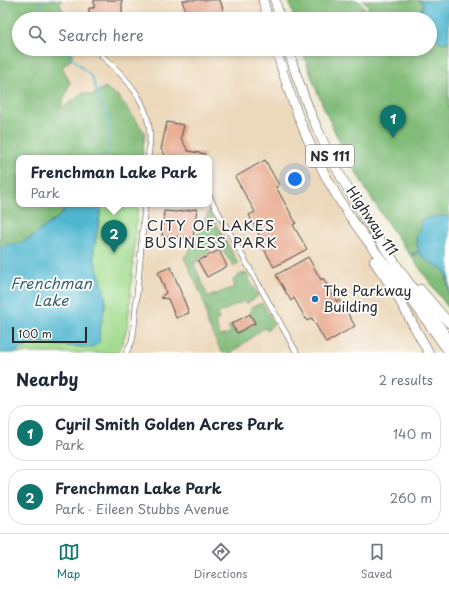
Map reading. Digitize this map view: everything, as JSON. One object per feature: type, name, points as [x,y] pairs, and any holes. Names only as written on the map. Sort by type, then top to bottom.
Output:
[{"type":"highway","points":[[263,0],[266,12]]},
{"type":"highway","points":[[275,0],[278,12]]},
{"type":"highway","name":"Highway 111","points":[[278,56],[289,92],[312,149],[348,214],[380,259],[414,302],[449,352]]},
{"type":"highway","name":"Highway 111","points":[[290,56],[307,105],[321,138],[351,193],[390,254],[449,340]]},
{"type":"highway","points":[[348,214],[365,247],[395,292],[429,353]]},
{"type":"highway","points":[[390,254],[449,323]]},
{"type":"street","points":[[102,56],[120,72],[139,96],[145,112],[150,135],[148,155]]},
{"type":"street","points":[[212,201],[297,353]]},
{"type":"street","points":[[126,353],[132,341],[134,328],[145,207]]},
{"type":"shaded area","points":[[61,0],[268,0],[271,12],[64,12],[60,5]]},
{"type":"shaded area","points":[[72,56],[282,56],[288,81],[336,179],[383,260],[449,353],[231,353],[264,328],[274,324],[262,303],[256,323],[237,335],[232,326],[229,326],[231,333],[220,336],[215,322],[217,314],[258,296],[235,287],[208,297],[194,264],[217,244],[234,266],[238,263],[209,211],[189,252],[184,257],[203,299],[207,322],[222,353],[128,353],[133,342],[147,207],[212,207],[212,155],[149,155],[145,133],[92,95],[83,93],[61,108],[70,82],[62,67],[71,60]]},
{"type":"green space","points":[[0,0],[61,0],[60,5],[64,12],[12,12],[12,56],[72,56],[71,60],[62,67],[70,82],[61,108],[83,93],[92,95],[105,87],[119,97],[145,133],[142,155],[16,155],[16,207],[65,207],[62,214],[30,238],[21,243],[0,246]]},
{"type":"green space","points":[[289,0],[358,0],[364,7],[365,12],[292,12]]},
{"type":"green space","points":[[362,0],[419,0],[424,5],[421,11],[422,12],[369,12],[368,5]]},
{"type":"green space","points":[[437,39],[445,43],[449,41],[449,217],[436,216],[424,220],[417,234],[416,242],[419,249],[417,252],[419,252],[426,260],[445,271],[449,287],[449,309],[411,256],[415,253],[410,255],[362,182],[334,131],[304,56],[437,56]]},
{"type":"green space","points":[[101,207],[138,207],[128,323],[124,339],[117,353],[15,353],[25,346],[37,343],[92,348],[99,336],[106,301],[94,258],[94,249]]},
{"type":"green space","points":[[209,211],[238,263],[234,266],[217,244],[194,264],[208,297],[235,287],[233,280],[241,274],[246,273],[258,296],[246,304],[244,301],[217,314],[219,319],[215,322],[220,336],[231,333],[228,326],[232,326],[237,335],[256,323],[250,314],[251,307],[262,303],[274,324],[267,330],[264,328],[231,353],[222,353],[207,322],[203,299],[184,257],[189,252]]},
{"type":"water","points":[[419,0],[449,0],[449,41],[442,43],[437,39],[437,12],[421,12],[423,5]]},
{"type":"water","name":"Frenchman Lake","points":[[65,207],[101,207],[94,249],[94,258],[104,289],[106,301],[99,336],[100,341],[92,348],[37,343],[25,346],[15,353],[0,353],[0,246],[21,243],[62,214]]},
{"type":"water","points":[[442,216],[449,217],[449,297],[448,282],[445,271],[426,260],[419,252],[411,256],[410,255],[419,249],[416,236],[421,227],[421,220]]},
{"type":"building","points":[[94,0],[122,0],[122,12],[89,12],[89,8],[94,8]]},
{"type":"building","points":[[182,0],[220,0],[224,12],[186,12]]},
{"type":"building","points":[[167,122],[184,125],[181,138],[188,151],[205,154],[165,155],[161,149]]},
{"type":"building","points":[[265,160],[279,185],[276,187],[296,223],[293,225],[307,249],[274,267],[259,240],[261,239],[249,215],[255,212],[235,177]]},
{"type":"building","points":[[197,209],[193,238],[162,236],[164,211],[176,212]]},
{"type":"building","points":[[219,250],[227,266],[207,277],[198,261]]},
{"type":"building","name":"The Parkway Building","points":[[308,257],[321,280],[323,278],[337,302],[340,300],[355,326],[326,343],[312,318],[307,321],[294,298],[291,301],[276,275]]},
{"type":"building","points":[[171,267],[189,313],[176,318],[168,299],[161,298],[166,292],[158,272]]},
{"type":"building","points":[[250,314],[255,323],[237,333],[231,324]]},
{"type":"waterway","points":[[40,12],[40,5],[44,0]]},
{"type":"waterway","points":[[70,56],[92,77],[100,102],[109,119],[109,139],[106,155]]},
{"type":"place","name":"Cyril Smith Golden Acres Park","points":[[393,138]]},
{"type":"place","name":"Frenchman Lake Park","points":[[114,253]]},
{"type":"place","name":"The Parkway Building","points":[[315,299]]},
{"type":"district","name":"CITY OF LAKES BUSINESS PARK","points":[[211,234]]}]
